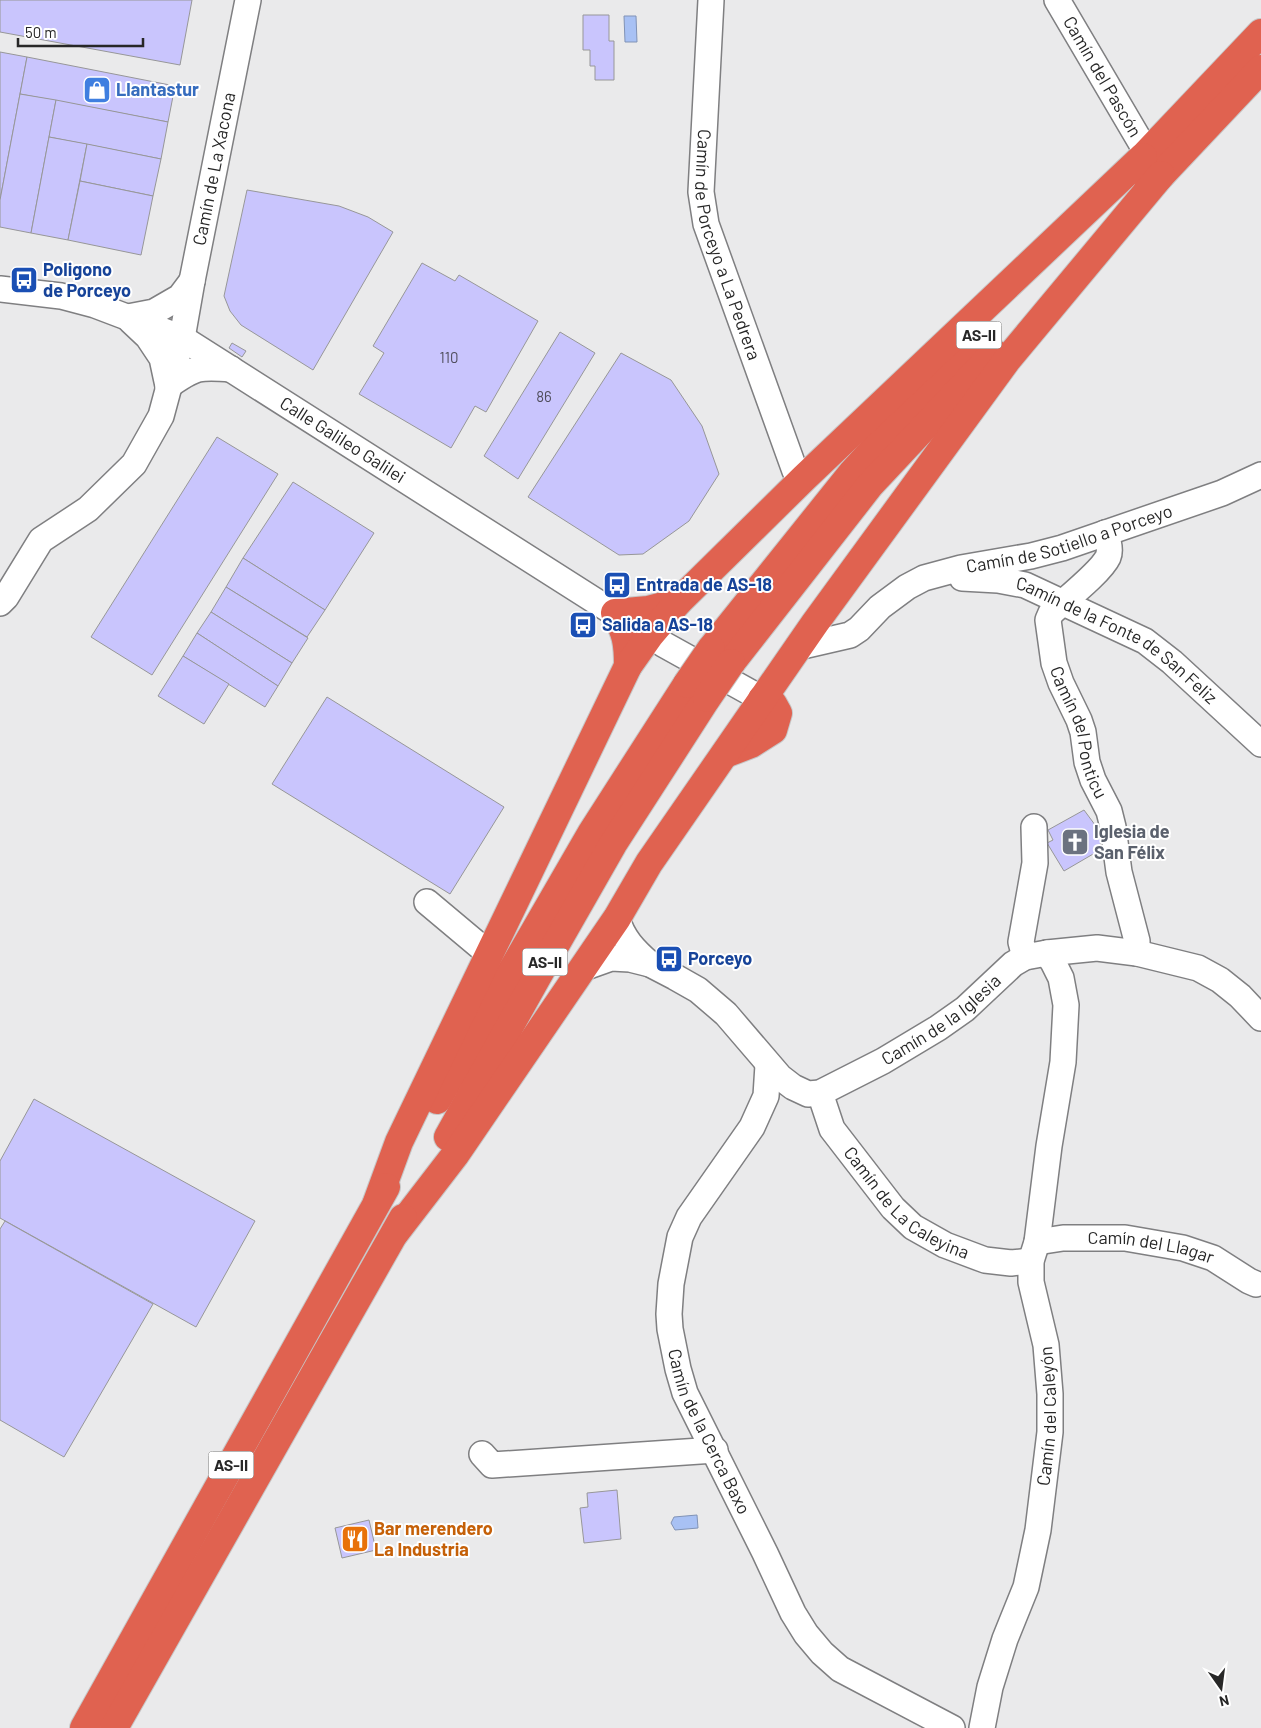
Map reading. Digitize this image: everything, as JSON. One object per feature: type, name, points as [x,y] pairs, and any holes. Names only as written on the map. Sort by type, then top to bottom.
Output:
[{"type":"highway","name":"AS-II","points":[[84,1728],[377,1202],[592,832],[697,691],[852,472],[1151,162],[1261,33]]},
{"type":"highway","name":"AS-II","points":[[1151,162],[1261,70]]},
{"type":"highway","points":[[377,1202],[398,1142],[628,666],[656,639],[678,602],[804,478],[1151,162]]},
{"type":"highway","points":[[395,1233],[455,1155],[611,930],[624,889],[649,863],[725,754],[751,744],[773,730],[778,713],[773,704],[762,699],[815,623],[1151,162]]},
{"type":"highway","points":[[628,666],[628,648],[625,632],[615,613],[648,610],[678,602]]},
{"type":"highway","name":"AS-II","points":[[114,1728],[395,1233],[697,691]]},
{"type":"street","name":"Camín de La Xacona","points":[[0,603],[6,597],[42,540],[88,509],[134,464],[161,416],[182,338],[248,0]]},
{"type":"street","name":"Camín de Porceyo a La Pedrera","points":[[711,0],[701,192],[706,224],[795,471],[804,478]]},
{"type":"street","name":"Camín del Pascón","points":[[1057,0],[1151,162]]},
{"type":"street","points":[[128,317],[154,312],[180,297],[192,281]]},
{"type":"street","points":[[192,281],[199,322],[207,341],[231,369]]},
{"type":"street","name":"Calle Galileo Galilei","points":[[0,289],[61,296],[94,305],[182,338],[656,639],[762,699]]},
{"type":"street","points":[[128,317],[148,337],[162,358],[168,386],[186,374],[204,367],[231,369]]},
{"type":"street","name":"Camín de Sotiello a Porceyo","points":[[815,623],[825,626],[846,624],[880,606],[907,587],[924,578],[960,568],[1032,556],[1062,548],[1222,493],[1261,475]]},
{"type":"street","name":"Camín del Ponticu","points":[[1106,533],[1109,544],[1109,556],[1098,571],[1051,613],[1048,620],[1054,663],[1083,732],[1086,762],[1109,811],[1113,827],[1118,872],[1137,941],[1137,953]]},
{"type":"street","name":"Camín de la Fonte de San Feliz","points":[[924,578],[998,580],[1025,585],[1145,640],[1172,662],[1261,744]]},
{"type":"street","name":"Camín de Sotiello a Porceyo","points":[[798,647],[850,634],[859,629],[880,606]]},
{"type":"street","points":[[1034,827],[1035,864],[1021,942],[1036,955],[1097,948],[1137,953],[1198,968],[1220,980],[1240,996],[1261,1018]]},
{"type":"street","points":[[427,902],[489,954]]},
{"type":"street","points":[[611,930],[621,932],[634,949],[650,964]]},
{"type":"street","points":[[611,930],[630,959],[650,964],[698,990],[726,1014],[780,1077],[793,1087],[808,1094],[820,1093]]},
{"type":"street","name":"Camín de la Iglesia","points":[[820,1093],[883,1061],[938,1028],[965,1009],[1013,964],[1036,955]]},
{"type":"street","name":"Camín del Caleyón","points":[[982,1728],[990,1687],[1005,1639],[1026,1587],[1038,1530],[1050,1432],[1050,1394],[1046,1345],[1031,1282],[1049,1146],[1063,1062],[1066,1005],[1061,978],[1053,962],[1036,955]]},
{"type":"street","name":"Camín de la Cerca Baxo","points":[[768,1064],[766,1096],[752,1127],[689,1217],[680,1237],[671,1284],[670,1329],[678,1369],[685,1393],[715,1450],[793,1613],[806,1634],[822,1653],[840,1669],[952,1728]]},
{"type":"street","name":"Camín de La Caleyina","points":[[820,1093],[832,1129],[893,1208],[914,1227],[945,1245],[985,1260],[1011,1263],[1034,1252]]},
{"type":"street","name":"Camín del Llagar","points":[[1034,1252],[1063,1238],[1125,1238],[1183,1248],[1213,1258],[1249,1282],[1256,1284]]},
{"type":"street","points":[[482,1454],[492,1465],[715,1450]]},
{"type":"water","points":[[624,16],[636,16],[637,42],[625,42]]},
{"type":"water","points":[[697,1515],[698,1528],[675,1530],[671,1523],[674,1517]]},
{"type":"building","points":[[0,0],[192,0],[180,65],[0,32]]},
{"type":"building","points":[[583,15],[609,15],[609,41],[614,41],[614,80],[595,80],[595,66],[590,66],[590,50],[583,50]]},
{"type":"building","points":[[0,52],[27,57],[0,200]]},
{"type":"building","name":"Llantastur","points":[[27,57],[175,86],[168,122],[20,94]]},
{"type":"building","points":[[20,94],[56,100],[31,233],[0,227],[0,200]]},
{"type":"building","points":[[56,100],[168,122],[161,159],[49,137]]},
{"type":"building","points":[[49,137],[87,144],[68,240],[31,233]]},
{"type":"building","points":[[87,144],[161,159],[153,196],[80,181]]},
{"type":"building","points":[[80,181],[153,196],[141,255],[68,240]]},
{"type":"building","points":[[247,190],[339,206],[368,217],[393,232],[313,370],[241,325],[230,311],[224,296]]},
{"type":"building","points":[[422,263],[455,281],[459,275],[538,321],[486,412],[475,406],[451,448],[359,394],[384,353],[373,346]]},
{"type":"building","points":[[560,332],[595,353],[518,479],[484,456]]},
{"type":"building","points":[[232,343],[246,351],[242,357],[229,348]]},
{"type":"building","points":[[621,353],[671,380],[702,426],[719,474],[689,521],[643,554],[619,555],[528,497]]},
{"type":"building","points":[[217,437],[278,474],[152,675],[91,637]]},
{"type":"building","points":[[293,482],[374,533],[325,610],[243,558]]},
{"type":"building","points":[[243,558],[325,610],[307,637],[226,587]]},
{"type":"building","points":[[226,587],[308,638],[292,663],[211,612]]},
{"type":"building","points":[[211,612],[292,663],[278,686],[197,633]]},
{"type":"building","points":[[197,633],[278,686],[265,707],[183,656]]},
{"type":"building","points":[[183,656],[229,684],[204,724],[158,696]]},
{"type":"building","points":[[327,697],[504,807],[450,894],[272,784]]},
{"type":"building","name":"Iglesia de San Félix","points":[[1084,810],[1101,833],[1100,850],[1064,871],[1047,843],[1053,840],[1048,830]]},
{"type":"building","points":[[34,1099],[255,1221],[196,1327],[0,1218],[0,1161]]},
{"type":"building","points":[[5,1221],[153,1304],[64,1457],[0,1420],[0,1229]]},
{"type":"building","points":[[617,1490],[621,1539],[584,1543],[580,1508],[588,1507],[587,1493]]},
{"type":"building","name":"Bar merendero La Industria","points":[[369,1520],[376,1550],[342,1558],[335,1528]]},
{"type":"place","name":"Llantastur","points":[[97,90]]},
{"type":"place","name":"Poligono de Porceyo","points":[[24,280]]},
{"type":"place","name":"Entrada de AS-18","points":[[617,585]]},
{"type":"place","name":"Salida a AS-18","points":[[583,625]]},
{"type":"place","name":"Iglesia de San Félix","points":[[1075,842]]},
{"type":"place","name":"Porceyo","points":[[669,959]]},
{"type":"place","name":"Bar merendero La Industria","points":[[355,1539]]}]
